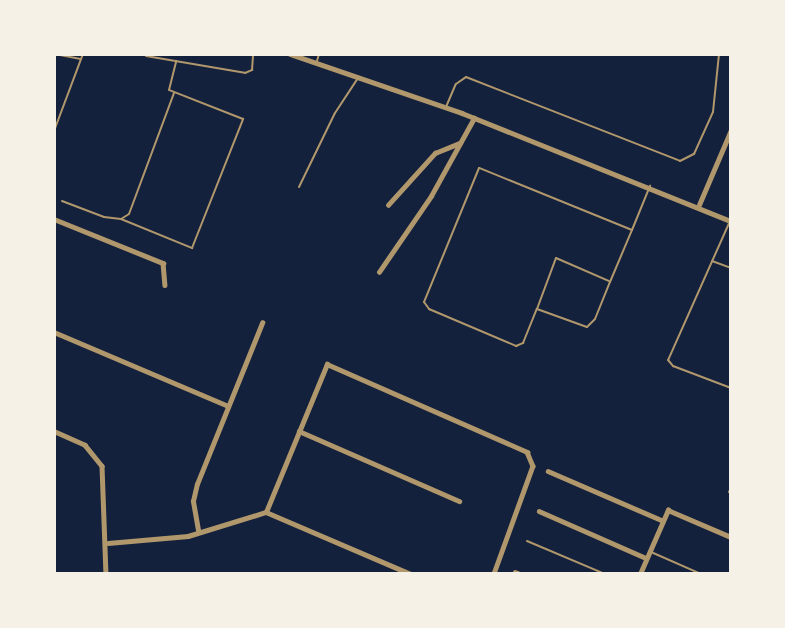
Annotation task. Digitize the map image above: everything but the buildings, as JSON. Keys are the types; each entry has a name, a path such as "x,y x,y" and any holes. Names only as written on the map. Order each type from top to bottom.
{"street":[{"path":"290,54 317,61 474,118 699,205 731,221"},
{"path":"379,272 431,196 474,118"},
{"path":"699,205 731,130"},
{"path":"388,205 435,153 461,142"},
{"path":"54,219 163,263 165,285"},
{"path":"198,530 193,500 197,484 262,323"},
{"path":"54,332 228,406"},
{"path":"266,512 327,364 527,452 533,466 494,574"},
{"path":"54,431 85,445 102,466 108,543 106,574"},
{"path":"299,431 459,501"},
{"path":"548,471 661,520"},
{"path":"539,511 646,558"},
{"path":"640,574 665,511 731,537"},
{"path":"108,543 188,536 198,530 266,512 411,574"}],"lane":[{"path":"55,54 80,59"},
{"path":"54,131 83,54"},
{"path":"146,56 249,72 253,54"},
{"path":"317,61 319,54"},
{"path":"446,108 456,84 466,78 680,161 694,154 713,112 719,54"},
{"path":"62,201 121,219 192,248 243,119 169,90 176,61"},
{"path":"299,187 335,113 359,77"},
{"path":"121,219 129,214 175,92"},
{"path":"610,282 556,258 523,343 516,346 429,309 424,302 479,168 632,230"},
{"path":"537,309 587,327 610,282 650,186"},
{"path":"731,221 711,260 668,360 673,366 731,388"},
{"path":"711,260 731,268"},
{"path":"527,541 605,574"},
{"path":"649,551 701,574"}]}
